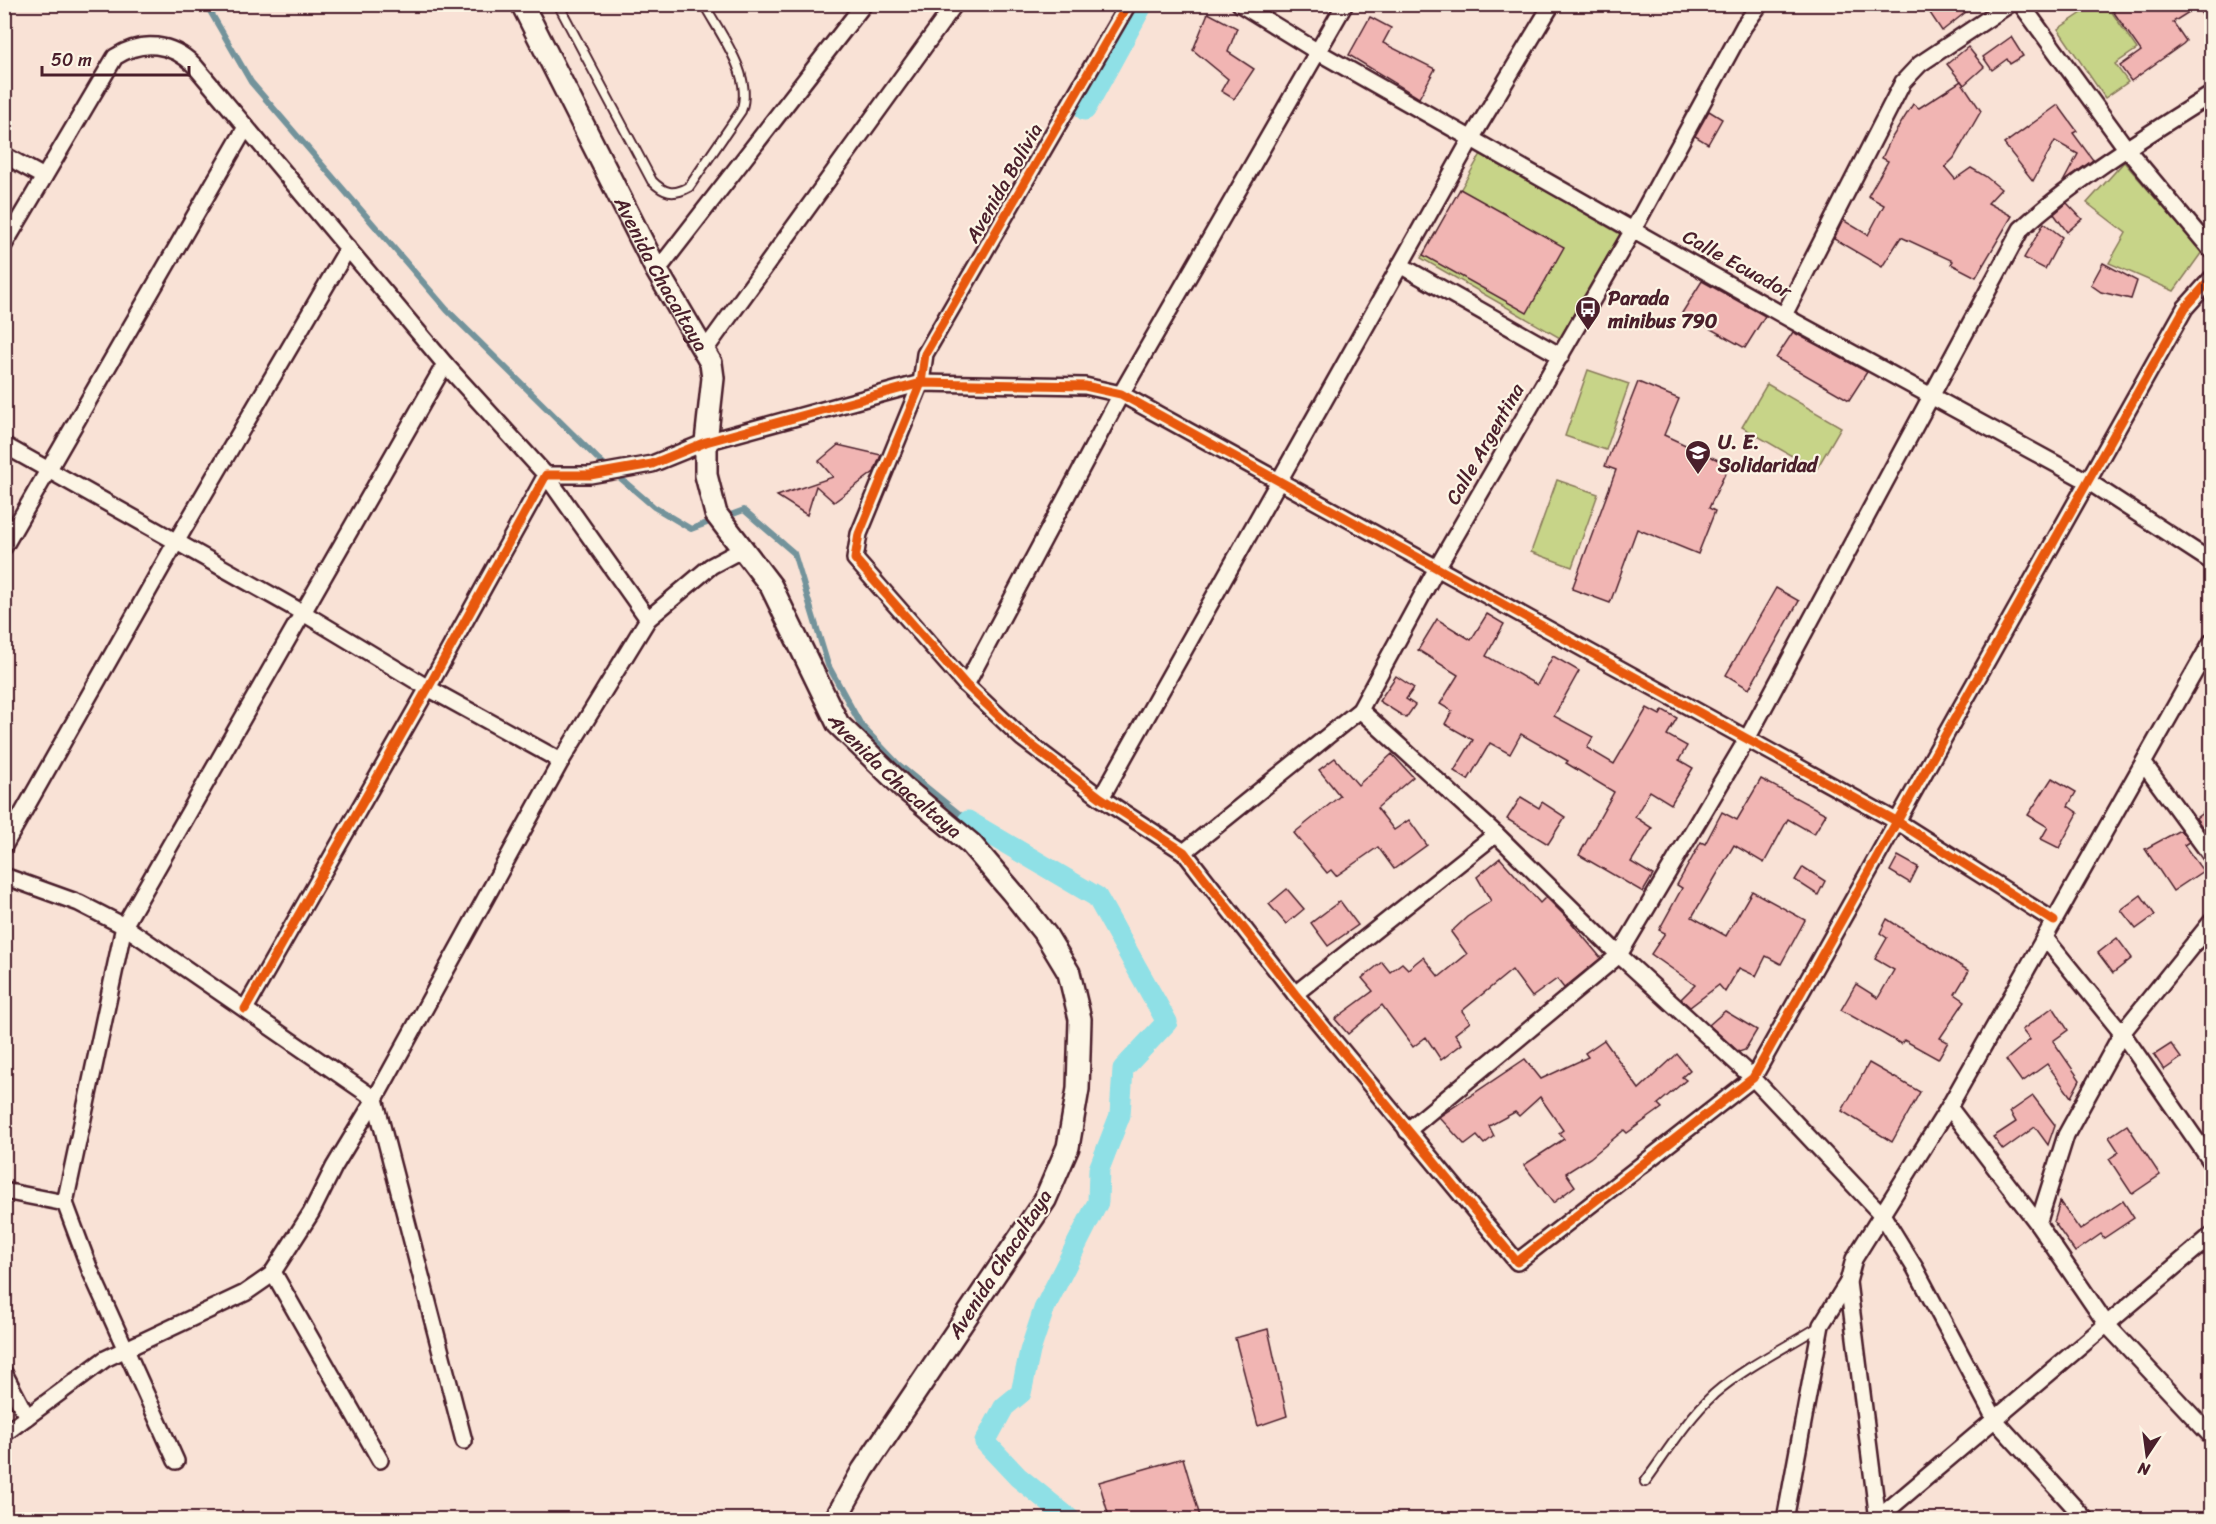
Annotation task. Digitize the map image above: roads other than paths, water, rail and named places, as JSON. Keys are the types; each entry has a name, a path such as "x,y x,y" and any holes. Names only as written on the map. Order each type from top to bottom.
{"street":[{"name":"Avenida Chacaltaya","path":"522,4 657,271 705,350 713,378 706,442 706,475 716,514 771,586 838,724 903,787 971,843 1012,891 1046,935 1069,973 1080,1018 1078,1089 1068,1147 1045,1200 863,1470 835,1520"},
{"path":"657,271 864,4"},
{"path":"705,350 955,4"},
{"name":"Avenida Bolivia","path":"966,685 855,559 859,534 921,383 925,354 1128,4"},
{"name":"Calle Ecuador","path":"1240,4 1318,52 1471,139 1933,398 2089,482 2211,562"},
{"path":"1345,4 1121,394 966,685 1022,738 1101,798 1184,852 1295,994 1517,1262 1753,1078 2185,308 2211,278"},
{"path":"1101,798 1471,139 1552,4"},
{"name":"Calle Argentina","path":"1184,852 1360,710 1438,566 1633,230 1744,26 1760,4"},
{"path":"1784,315 1903,82 1920,64 2010,4"},
{"path":"2021,4 2126,148 2211,251"},
{"path":"2206,4 2211,13"},
{"path":"4,245 116,57 132,48 153,45 165,46 186,57 445,364 546,476 648,619"},
{"path":"1407,1131 1619,955 1747,739 1933,398 2021,229 2046,206 2126,148 2211,94"},
{"path":"4,547 246,127"},
{"path":"4,155 44,177"},
{"path":"4,846 176,542 348,248"},
{"path":"1400,265 1561,356"},
{"path":"176,1461 90,1270 66,1203 124,926 305,614 445,364"},
{"path":"546,476 590,475 652,464 706,442 921,383 1085,386 1121,394 1438,566 1898,822 2054,921"},
{"path":"4,445 305,614 428,688 561,761"},
{"path":"245,1009 546,476"},
{"path":"4,1434 105,1359 245,1293 273,1272 293,1246 334,1167 375,1099 561,761 648,619 711,566 743,549"},
{"path":"1785,1520 1821,1325 1848,1282 1854,1259 1883,1216 1949,1107 2144,764 2211,641"},
{"path":"1360,710 1496,834 1619,955 1753,1078 1883,1216 1915,1268 1996,1421 2086,1520"},
{"path":"2144,764 2211,857"},
{"path":"1295,994 1496,834"},
{"path":"4,876 79,903 124,926 375,1099 464,1441"},
{"path":"2038,1224 2066,1135 2122,1033 2211,921"},
{"path":"2045,938 2122,1033 2211,1163"},
{"path":"1949,1107 2038,1224 2107,1325 2211,1437"},
{"path":"4,1191 66,1203"},
{"path":"1877,1519 1996,1421 2211,1235"},
{"path":"273,1272 380,1460"},
{"path":"1848,1282 1877,1519"},
{"path":"4,1373 27,1418"}],"lane":[{"name":"Avenida Chacaltaya","path":"558,4 652,181 663,191 678,193 689,187 741,111 746,99 744,86 734,60 704,4"},
{"path":"1645,1482 1689,1422 1714,1394 1741,1374 1821,1325"}],"waterway":[{"path":"206,4 251,82 447,310 597,458 654,507 691,529 715,520"},
{"path":"1085,110 1143,4"},
{"path":"725,517 744,510 794,553 828,665 861,725 898,764 968,821"},
{"path":"968,821 1097,897 1167,1022 1123,1069 1120,1115 1099,1169 1098,1202 1044,1309 1030,1351 1021,1393 1004,1407 985,1442 1018,1477 1071,1520"}],"place":[{"name":"Parada minibus 790","path":"1588,332"},
{"name":"U. E. Solidaridad","path":"1698,476"}]}
